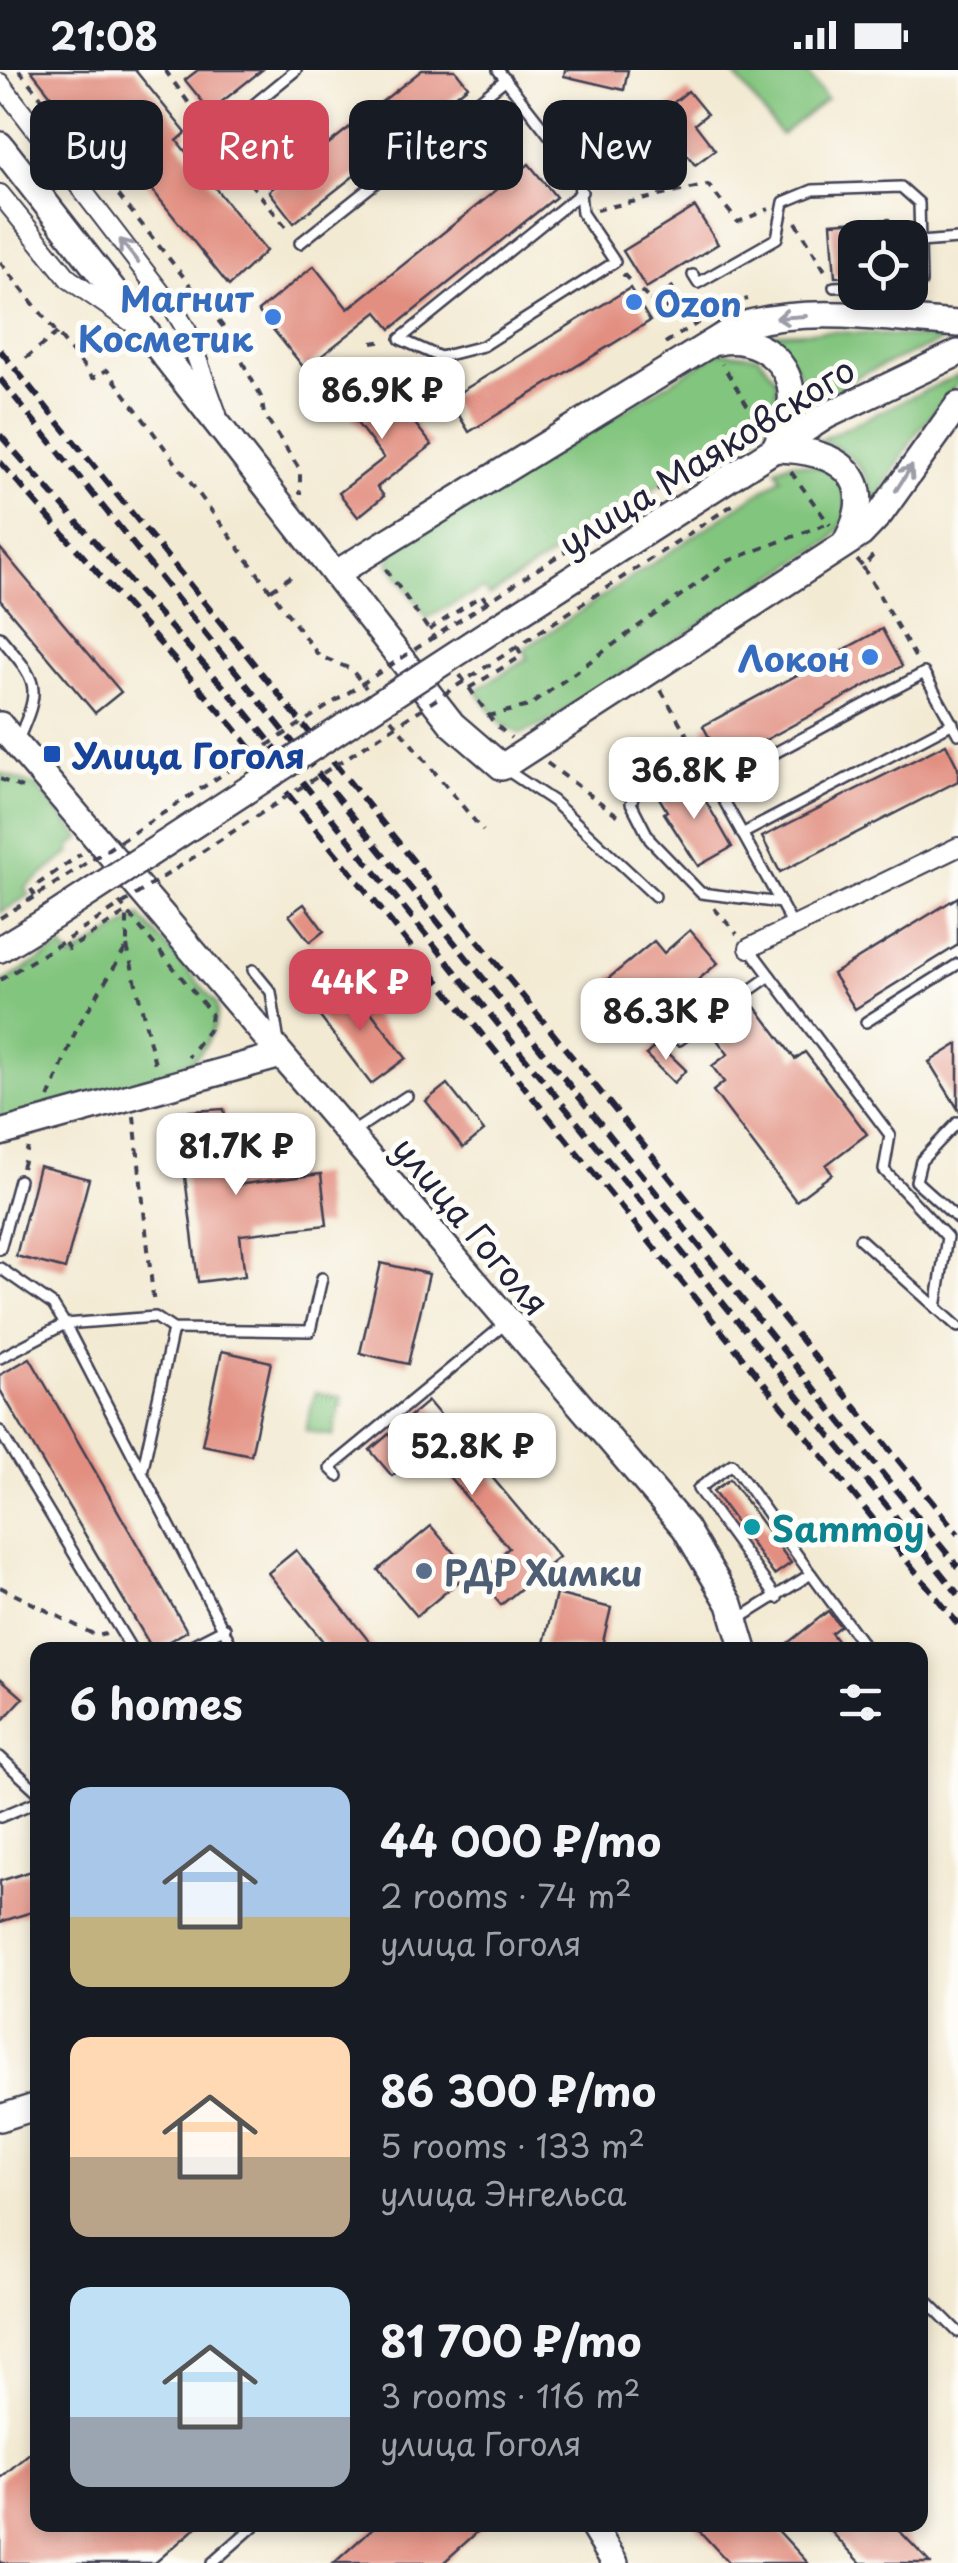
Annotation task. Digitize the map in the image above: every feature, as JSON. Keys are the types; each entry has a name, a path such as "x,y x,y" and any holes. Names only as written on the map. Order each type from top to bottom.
{"street":[{"path":"0,84 188,332 222,428"},
{"path":"0,145 452,724 502,767 845,545 880,514 958,405"},
{"path":"0,194 68,279 147,332"},
{"path":"334,574 702,333 786,316 958,324"},
{"path":"702,333 748,341 776,357 786,371 791,403 775,449 825,454 850,477 858,511 845,545"},
{"name":"улица Маяковского","path":"0,949 775,449 842,408 958,353"},
{"name":"улица Гоголя","path":"8,735 684,1528 737,1620 742,1642"},
{"path":"749,948 958,846"},
{"path":"0,1133 132,1096 158,1080 281,1055"},
{"path":"0,2118 30,2109"},
{"path":"596,2532 616,2563"}],"lane":[{"path":"260,100 296,70"},
{"path":"498,70 578,172 582,192 582,213 615,262 483,346 440,357 400,339 582,192"},
{"path":"300,244 506,80"},
{"path":"693,275 698,283 777,238 784,202 813,190 901,187 919,203 919,220"},
{"path":"928,241 958,239"},
{"path":"0,637 32,676 37,695 8,735"},
{"path":"715,785 924,673 958,734"},
{"path":"742,834 953,723"},
{"path":"781,904 701,893 650,840 632,803 635,791 698,755 715,785 781,904 793,926"},
{"path":"502,767 552,801 655,896"},
{"path":"749,948 890,1135 884,1170 947,1237 936,1308"},
{"path":"866,1022 958,964"},
{"path":"253,970 272,992 281,1055"},
{"path":"679,1040 770,976"},
{"path":"348,1134 408,1096"},
{"path":"958,1122 921,1162 916,1181 958,1219"},
{"path":"0,1249 19,1180"},
{"path":"860,1238 958,1326"},
{"path":"0,1268 53,1305 65,1324 231,1642"},
{"path":"0,1358 65,1324 155,1317 174,1329 310,1331 322,1278"},
{"path":"338,1476 330,1468 508,1322"},
{"path":"142,1470 174,1329"},
{"path":"0,1430 127,1642"},
{"path":"778,1598 698,1489 732,1464 861,1642"},
{"path":"737,1620 811,1574"},
{"path":"198,1642 226,1628"},
{"path":"0,1757 30,1785"},
{"path":"0,1818 30,1805"},
{"path":"928,2302 958,2332"},
{"path":"212,2563 246,2532"}],"path":[{"path":"19,70 225,329 261,397 264,414 300,470 300,498"},
{"path":"164,70 186,100"},
{"path":"582,213 708,186 738,222 784,202 834,286"},
{"path":"256,190 300,244"},
{"path":"0,262 93,378 107,370 319,656 351,670 375,699"},
{"path":"650,300 693,275"},
{"path":"0,918 759,424 702,333 641,291"},
{"path":"26,358 57,333"},
{"path":"0,980 740,500"},
{"path":"488,716 529,706 728,562 828,523"},
{"path":"373,549 439,644"},
{"path":"863,567 924,673"},
{"path":"270,591 296,573"},
{"path":"429,630 482,595 485,604"},
{"path":"470,688 522,656 514,648"},
{"path":"651,672 698,755"},
{"path":"459,674 488,716 650,840"},
{"path":"387,714 484,832"},
{"path":"0,779 26,791"},
{"path":"71,840 93,869"},
{"path":"37,895 30,889 81,854"},
{"path":"701,893 749,948"},
{"path":"116,898 211,1013 200,1044 190,1056 174,1064"},
{"path":"66,940 69,949 127,912"},
{"path":"127,912 127,946 158,1080"},
{"path":"19,1180 38,1122 78,1028 127,946"},
{"path":"132,1096 155,1317"},
{"path":"0,1587 96,1636 120,1630"}],"green space":[{"path":"731,70 804,70 827,99 781,135"},
{"path":"826,331 947,339 864,373 802,410 801,384 794,363 779,347 756,334"},
{"path":"720,352 758,356 777,380 775,410 755,435 739,433 489,596 483,589 427,618 388,562 395,550"},
{"path":"958,375 958,383 915,435 874,504 868,482 857,464 841,450 820,440"},
{"path":"792,462 834,470 839,480 846,498 845,515 830,541 545,724 521,734 502,725 476,690 528,658 524,649 781,478 776,469"},
{"path":"0,773 36,786 81,838 69,847 71,852 25,888 29,895 0,913"},
{"path":"140,916 216,1003 215,1025 204,1047 194,1059 159,1076 0,1122 0,984 62,947 71,958"},
{"path":"315,1392 342,1398 333,1436 306,1430"}],"building":[{"path":"31,70 135,70 159,100 54,100"},
{"path":"198,70 262,70 224,100 201,100 185,80"},
{"path":"422,70 455,70 468,86 450,100 384,100"},
{"path":"565,70 628,70 624,90 564,76"},
{"path":"688,91 707,114 695,124 715,150 695,165 687,155 687,100 677,100"},
{"path":"163,105 183,129 177,141 183,148 183,190 217,190 266,251 229,286 152,190 163,190"},
{"path":"349,128 349,180 294,223 269,191 329,190 329,144"},
{"path":"529,164 543,181 543,190 550,190 556,197 391,329 377,312 305,369 258,311 314,266 348,309 497,190 523,190 523,169"},
{"path":"695,207 718,244 646,288 623,251"},
{"path":"831,223 838,223 838,277 835,277"},
{"path":"630,288 650,321 469,432 449,399"},
{"path":"378,377 432,445 377,487 384,496 358,517 339,493 384,458 343,405"},
{"path":"0,548 121,692 95,713 0,600"},
{"path":"882,629 902,666 723,763 703,726"},
{"path":"946,744 958,768 958,781 780,872 762,837"},
{"path":"692,777 732,847 698,866 664,813 667,811 658,796"},
{"path":"958,897 958,945 855,1009 833,974"},
{"path":"304,904 324,931 310,942 289,915"},
{"path":"690,930 718,963 647,1023 609,978 654,941 664,953"},
{"path":"349,983 406,1058 371,1084 314,1009"},
{"path":"756,1007 795,1059 805,1052 867,1134 826,1165 832,1174 796,1201 713,1091 724,1082 712,1066 728,1054 715,1037"},
{"path":"658,1043 686,1070 674,1083 646,1055"},
{"path":"958,1044 958,1109 929,1062"},
{"path":"447,1084 484,1131 463,1148 426,1101"},
{"path":"224,1109 236,1185 321,1174 327,1225 240,1235 245,1276 198,1282 177,1112"},
{"path":"39,1166 89,1179 65,1269 16,1256"},
{"path":"381,1263 429,1274 408,1364 360,1353"},
{"path":"222,1351 271,1362 251,1455 202,1445"},
{"path":"30,1358 187,1631 167,1642 148,1642 0,1390 0,1375"},
{"path":"428,1401 559,1557 501,1605 476,1576 509,1548 425,1448 392,1476 370,1450"},
{"name":"Sammoy","path":"730,1479 791,1563 774,1575 713,1491"},
{"name":"РДР Химки","path":"431,1526 470,1572 417,1616 378,1570"},
{"path":"296,1550 370,1642 324,1642 268,1573"},
{"path":"556,1594 611,1608 603,1642 544,1642"},
{"path":"828,1611 840,1626 831,1633 838,1642 789,1642"},
{"path":"0,1678 23,1698 0,1723"},
{"path":"30,1872 30,1913 0,1922 0,1881"},
{"path":"30,2453 30,2532 191,2532 155,2563 0,2563 0,2478"},
{"path":"368,2532 477,2532 443,2563 334,2563"},
{"path":"700,2532 779,2532 808,2563 729,2563"},
{"path":"832,2532 901,2532 930,2563 861,2563"}],"railway":[{"path":"0,350 958,1534"},
{"path":"0,379 958,1567"},
{"path":"0,435 246,712 958,1594"},
{"path":"0,462 232,725 958,1624"}],"place":[{"name":"Ozon","path":"634,302"},
{"name":"Магнит Косметик","path":"273,317"},
{"name":"Локон","path":"870,657"},
{"name":"Улица Гоголя","path":"52,754"},
{"name":"Sammoy","path":"752,1527"},
{"name":"РДР Химки","path":"424,1571"}]}
